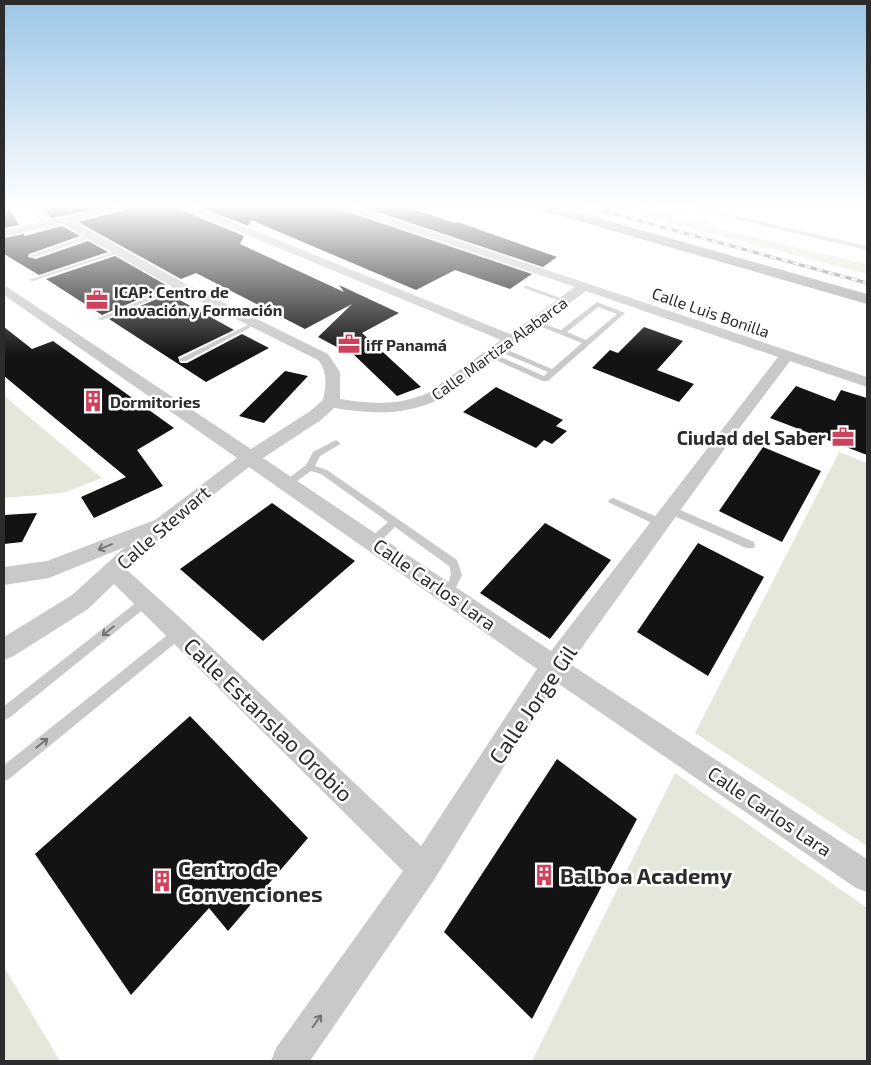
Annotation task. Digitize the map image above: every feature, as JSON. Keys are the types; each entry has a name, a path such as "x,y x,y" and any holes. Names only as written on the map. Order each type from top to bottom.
{"main road":[{"path":"718,256 867,299"}],"street":[{"path":"126,256 180,286 327,360 333,379 331,402 301,425 250,457"},
{"path":"307,256 512,340"},
{"name":"Calle Luis Bonilla","path":"492,256 867,382"},
{"name":"Calle Martiza Alabarca","path":"331,402 381,410 405,408 434,396 584,287"},
{"name":"Calle Carlos Lara","path":"4,289 553,666 867,877"},
{"name":"Calle Jorge Gil","path":"289,1061 423,869 553,666 568,650 734,422 787,355"},
{"name":"Calle Stewart","path":"4,649 80,602 166,521 250,457"},
{"path":"4,576 49,569 166,521"},
{"name":"Calle Estanslao Orobio","path":"113,570 180,632 423,869"}],"lane":[{"path":"31,280 107,256"},
{"path":"100,319 180,286"},
{"path":"526,287 565,301"},
{"path":"495,353 546,379 622,313 597,304 562,333"},
{"path":"183,359 256,323"},
{"path":"535,323 588,343"},
{"path":"288,483 310,467 316,454 336,443"},
{"path":"310,467 324,472 453,563 458,570 458,577 448,593"},
{"path":"613,501 750,545"},
{"path":"373,542 394,523"},
{"path":"4,714 146,601"},
{"path":"4,774 180,632"}],"shaded area":[{"path":"797,256 832,256 867,264 867,274"},
{"path":"4,395 102,478 63,493 4,498"},
{"path":"839,452 867,463 867,846 695,733"},
{"path":"675,773 867,908 867,1061 532,1061"},
{"path":"4,967 60,1061 4,1061"}],"building":[{"path":"7,256 28,256 36,259 46,256 97,256 39,275"},
{"path":"115,256 166,285 157,288 161,290 102,315 46,279"},
{"path":"139,256 265,256 344,292 339,285 399,313 362,333 421,387 397,396 351,352 348,353 318,337 352,304 305,329 196,273 181,279"},
{"path":"335,256 478,256 532,274 510,289 455,270 416,290"},
{"path":"509,256 557,257 543,267"},
{"path":"169,294 234,330 178,357 180,363 187,363 242,334 269,348 206,382 109,319"},
{"path":"4,327 32,349 53,341 174,428 137,450 163,486 94,518 81,497 126,477 4,376"},
{"path":"644,327 683,341 657,370 694,384 679,402 592,368 610,350 618,353"},
{"path":"285,371 308,376 264,423 239,416"},
{"name":"Ciudad del Saber","path":"796,386 835,401 841,390 867,398 867,455 770,418"},
{"path":"496,387 563,420 556,426 567,431 552,444 544,440 536,448 463,412"},
{"path":"763,447 821,471 782,542 719,511"},
{"path":"272,503 355,561 263,641 180,569"},
{"path":"37,513 22,542 4,544 4,515"},
{"path":"545,523 611,560 550,639 480,593"},
{"path":"698,543 764,577 708,676 637,632"},
{"name":"Centro de Convenciones","path":"190,716 308,838 228,931 209,908 131,995 35,854"},
{"name":"Balboa Academy","path":"557,759 637,819 532,1019 444,932"}],"railway":[{"path":"767,256 867,283"}],"place":[{"name":"ICAP: Centro de Inovación y Formación","path":"97,300"},
{"name":"iff Panamá","path":"349,344"},
{"name":"Dormitories","path":"93,401"},
{"name":"Ciudad del Saber","path":"843,437"},
{"name":"Balboa Academy","path":"544,875"},
{"name":"Centro de Convenciones","path":"162,881"}]}
